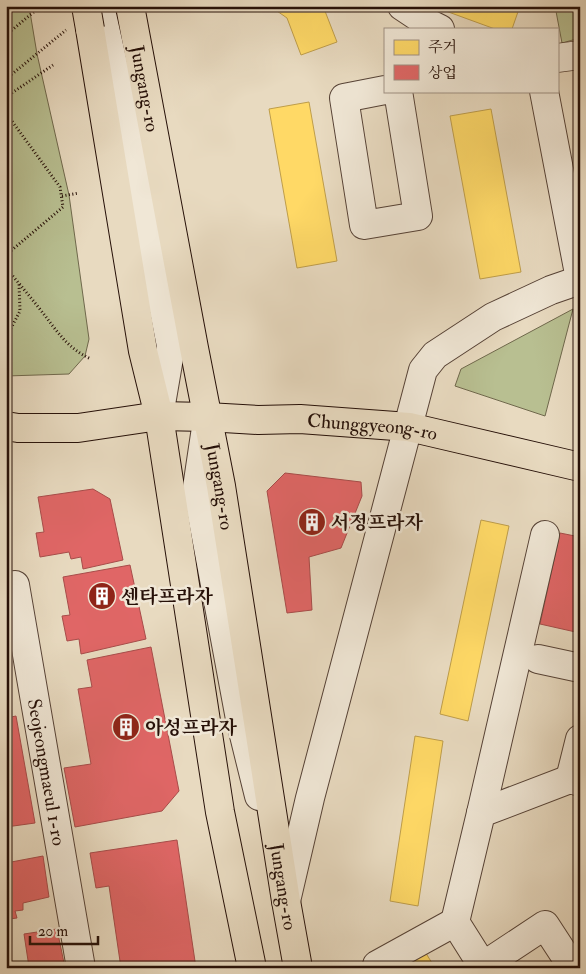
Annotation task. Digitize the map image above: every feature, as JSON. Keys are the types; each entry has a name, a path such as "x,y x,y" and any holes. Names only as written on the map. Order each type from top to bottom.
{"main road":[{"name":"Jungang-ro","path":"130,6 207,417 222,486 298,968"},
{"path":"91,18 143,351 159,416 220,812 252,968"},
{"name":"Chunggyeong-ro","path":"6,426 18,428 78,428 159,416 258,420 300,419 409,427 580,467"}],"street":[{"path":"402,6 429,27"},
{"path":"558,58 580,55"},
{"path":"384,90 344,98 364,225 418,216 398,92"},
{"path":"286,901 310,798 423,370 435,355 493,317 551,290 580,280 568,156 544,92"},
{"path":"545,535 455,922 484,967 545,925 573,968"},
{"name":"Seojeongmaeul 1-ro","path":"6,587 15,585 81,968"},
{"path":"538,659 580,668"},
{"path":"481,813 575,780 580,739"},
{"path":"379,968 377,965 455,922"}],"path":[{"path":"6,35 41,6"},
{"path":"6,78 91,18"},
{"path":"6,97 54,66"},
{"path":"6,113 60,187 63,207 6,255"},
{"path":"62,196 79,193"},
{"path":"7,270 19,282 67,344 91,359"},
{"path":"6,333 9,332 20,311 19,282"}],"green space":[{"path":"6,6 29,6 37,54 69,195 89,339 85,356 69,374 6,376"},
{"path":"555,6 580,6 580,38 562,43"},
{"path":"573,309 545,416 455,386 461,369"}],"building: 주거":[{"path":"250,6 323,6 337,42 301,55 287,18 277,11"},
{"path":"432,6 520,6 512,28 492,28"},
{"path":"309,102 337,261 297,268 269,109"},
{"path":"491,109 521,272 480,279 450,116"},
{"path":"481,520 509,526 468,721 440,714"},
{"path":"415,736 443,741 418,906 390,901"},
{"path":"424,950 435,968 401,968 400,966"}],"building: 상업":[{"name":"서정프라자","path":"285,473 361,482 362,496 341,548 309,557 312,610 287,613 267,491"},
{"path":"93,489 110,499 123,560 83,569 81,557 71,559 69,552 40,557 36,533 44,532 38,497"},
{"path":"560,533 580,537 580,633 540,624"},
{"name":"센타프라자","path":"130,565 146,639 81,654 79,639 67,641 62,616 70,615 63,577"},
{"name":"아성프라자","path":"151,647 179,791 162,811 75,827 64,768 91,764 78,689 92,687 87,660"},
{"path":"16,716 35,823 6,827 6,718"},
{"path":"177,840 196,968 121,968 109,886 96,888 90,853"},
{"path":"43,856 49,897 23,903 23,910 15,911 17,918 9,919 6,912 6,863"},
{"path":"57,929 65,968 23,968 29,967 24,934"}],"waterway":[{"path":"6,13 15,6"}],"place":[{"name":"서정프라자","path":"312,522"},
{"name":"센타프라자","path":"102,596"},
{"name":"아성프라자","path":"126,727"}]}
